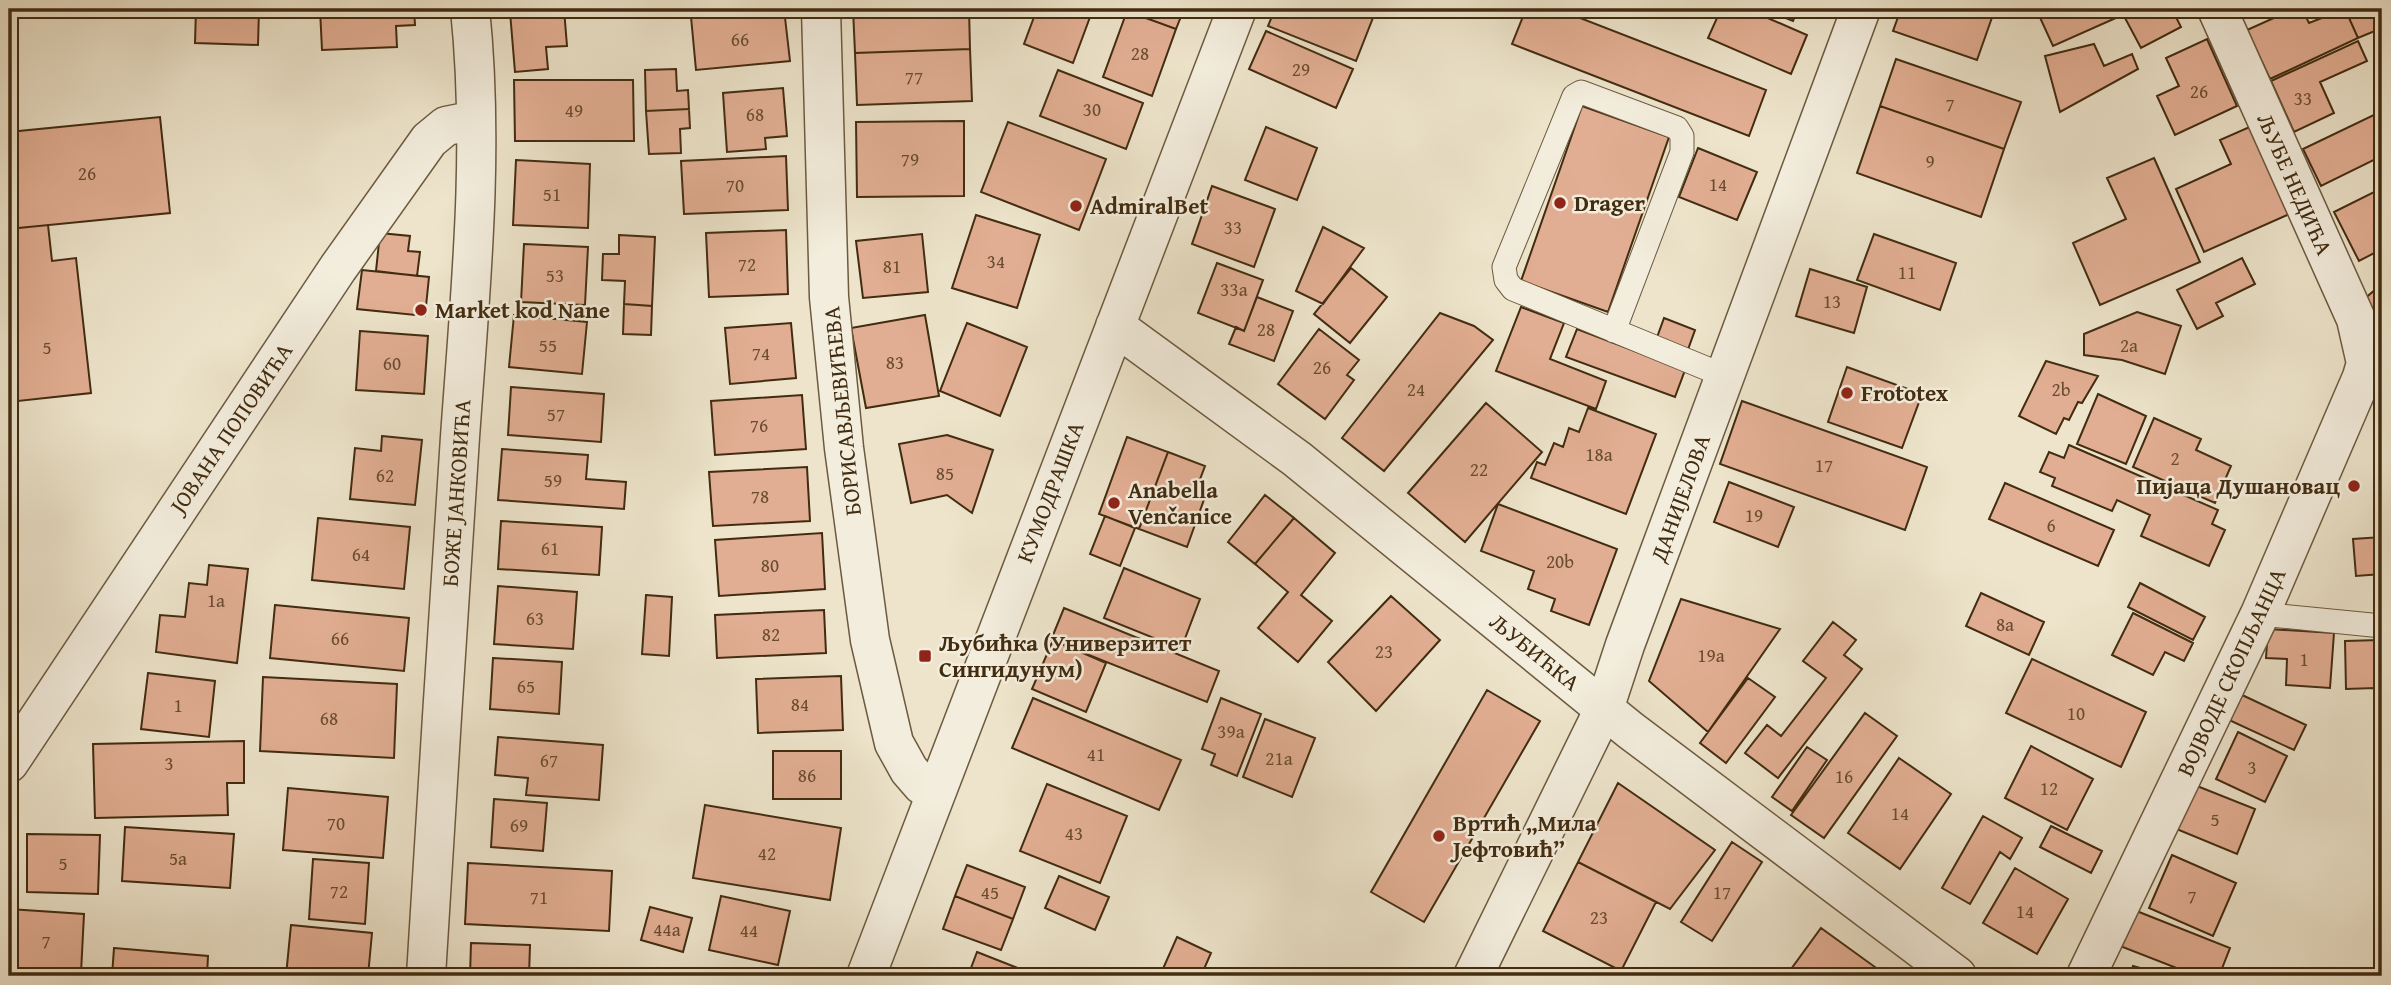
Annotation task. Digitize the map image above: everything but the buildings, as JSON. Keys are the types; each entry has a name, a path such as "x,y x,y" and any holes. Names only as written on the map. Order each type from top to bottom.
{"street":[{"name":"БОЖЕ ЈАНКОВИЋА","path":"426,976 472,256 476,120 475,55 470,9"},
{"name":"БОРИСАВЉЕВИЋЕВА","path":"821,9 829,297 844,448 870,640 894,743 909,770 922,785 935,794"},
{"name":"КУМОДРАШКА","path":"866,976 1237,9"},
{"name":"ДАНИЈЕЛОВА","path":"1473,976 1604,709 1861,9"},
{"name":"ЉУБЕ НЕДИЋА","path":"2217,9 2374,362"},
{"name":"ЈОВАНА ПОПОВИЋА","path":"9,764 338,268 429,140 446,127 476,120"},
{"name":"ЉУБИЋКА","path":"1115,326 1297,459 1604,709 1957,976"},
{"name":"ВОЈВОДЕ СКОПЉАНЦА","path":"2086,976 2260,614 2362,377 2374,362"}],"lane":[{"path":"1614,331 1682,152 1682,136 1677,128 1581,92 1574,96 1504,267 1506,280 1513,289 1614,331 1725,376"},
{"path":"2260,614 2382,626"}],"place":[{"name":"Drager","path":"1560,203"},
{"name":"AdmiralBet","path":"1076,206"},
{"name":"Market kod Nane","path":"421,310"},
{"name":"Frototex","path":"1847,393"},
{"name":"Пијаца Душановац","path":"2354,486"},
{"name":"Anabella Venčanice","path":"1114,503"},
{"name":"Љубићка (Универзитет Сингидунум)","path":"925,656"},
{"name":"Вртић „Мила Јефтовић”","path":"1439,836"}]}
